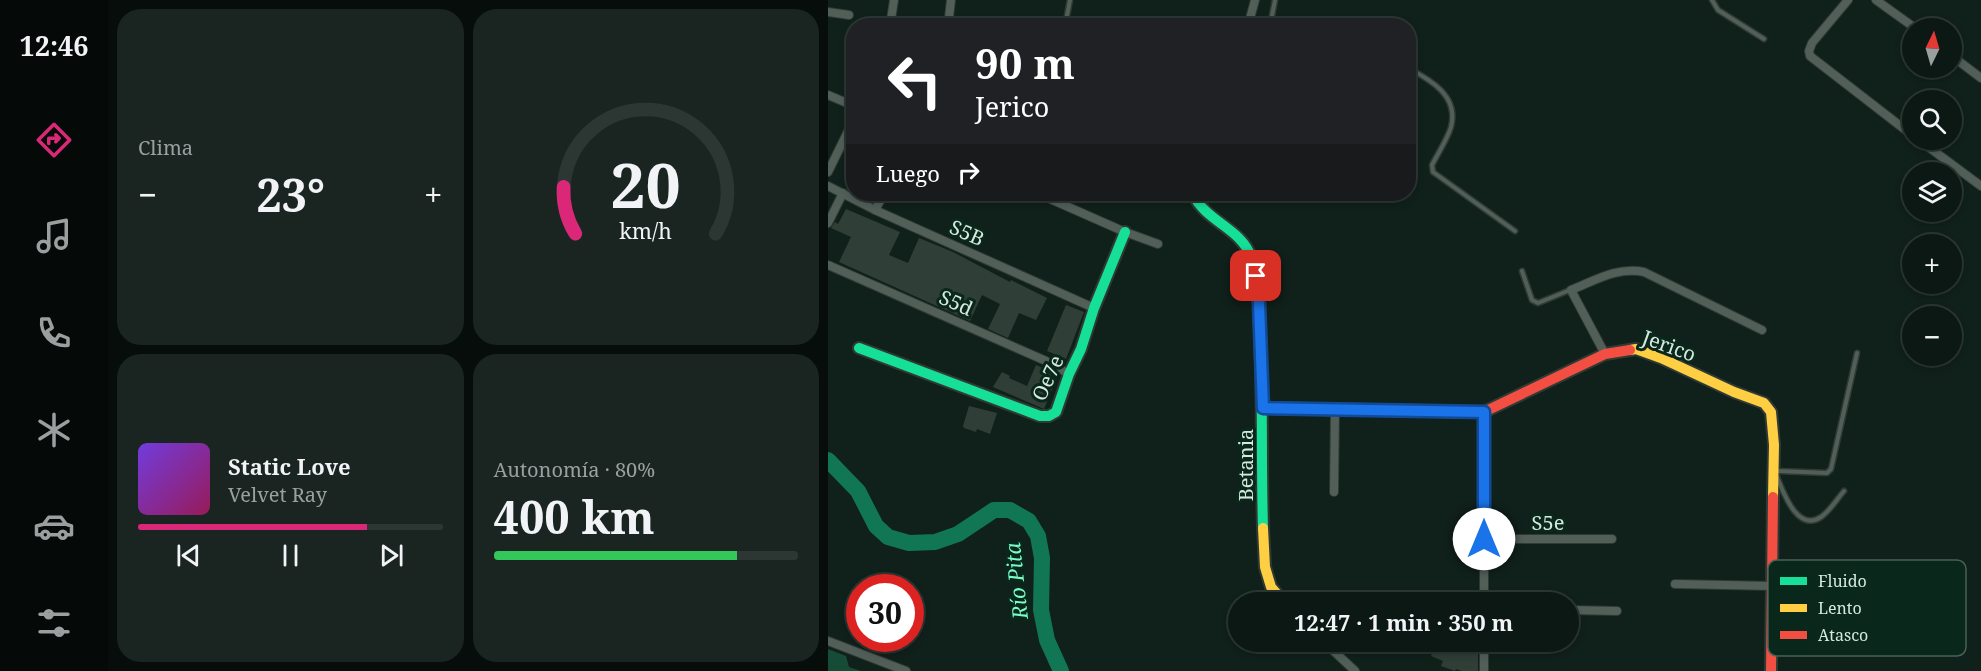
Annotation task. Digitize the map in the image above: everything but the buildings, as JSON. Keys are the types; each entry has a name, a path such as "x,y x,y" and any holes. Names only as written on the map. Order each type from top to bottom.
{"street":[{"path":"892,18 894,0"},
{"path":"949,18 951,0"},
{"path":"1250,18 1255,0"},
{"path":"1848,0 1812,43 1810,56 1902,127"},
{"path":"1876,0 1902,19"},
{"path":"828,12 849,15"},
{"path":"1962,64 1981,78"},
{"path":"828,95 846,103"},
{"path":"828,172 846,135"},
{"path":"1932,150 1981,186"},
{"name":"S5B","path":"828,186 846,195"},
{"path":"828,223 843,193"},
{"name":"S5B","path":"858,201 1094,308"},
{"path":"875,210 880,201"},
{"path":"1055,201 1158,244"},
{"name":"Betania","path":"1197,201 1211,217 1236,235 1251,257 1256,276 1263,408 1265,567 1271,587 1275,592"},
{"name":"Oe7e","path":"859,348 1047,417 1056,412 1125,232"},
{"name":"S5d","path":"828,265 1046,361 1069,374"},
{"path":"1605,354 1570,290 1623,270 1644,272 1762,330"},
{"name":"Jerico","path":"1263,408 1484,412 1605,354 1627,350 1644,351 1734,392 1764,403 1770,409 1773,420 1773,560"},
{"path":"1334,492 1335,409"},
{"path":"1484,412 1484,592"},
{"name":"S5e","path":"1484,539 1612,539"},
{"path":"1675,584 1768,586"},
{"path":"1579,610 1617,611"},
{"path":"828,641 906,671"},
{"path":"1335,652 1355,671"},
{"path":"1484,652 1484,671"},
{"name":"Jerico","path":"1771,656 1771,671"}],"lane":[{"path":"1067,18 1070,0"},
{"path":"1272,18 1275,0"},
{"path":"1712,0 1718,10 1764,39"},
{"path":"1416,73 1436,84 1446,98 1451,113 1450,128 1432,165 1433,172 1515,231"},
{"path":"1522,271 1532,300 1538,303 1570,290"},
{"path":"1844,491 1822,516 1816,519 1804,518 1793,511 1774,471 1827,473 1831,470 1857,353"}],"green space":[{"path":"828,649 846,656 849,667 861,671 828,671"}],"waterway":[{"name":"Río Pita","path":"828,460 858,491 876,526 888,537 909,543 935,542 958,534 994,510 1010,510 1029,521 1038,536 1042,558 1041,610 1047,640 1061,671"}],"traffic: fast":[{"path":"1197,201 1206,212 1232,232 1246,247 1258,285 1263,528"},
{"path":"859,348 1040,416 1049,416 1056,412 1125,232"}],"traffic: slow":[{"path":"1630,350 1636,349 1661,358 1734,392 1764,403 1771,412 1774,445 1773,497"},
{"path":"1263,528 1265,567 1271,587 1275,592"}],"traffic: jam":[{"path":"1263,408 1484,412 1605,354 1630,350"},
{"path":"1772,560 1773,497"},
{"path":"1771,656 1771,671"}],"route":[{"path":"1256,276 1263,408 1484,412 1484,539"}]}
